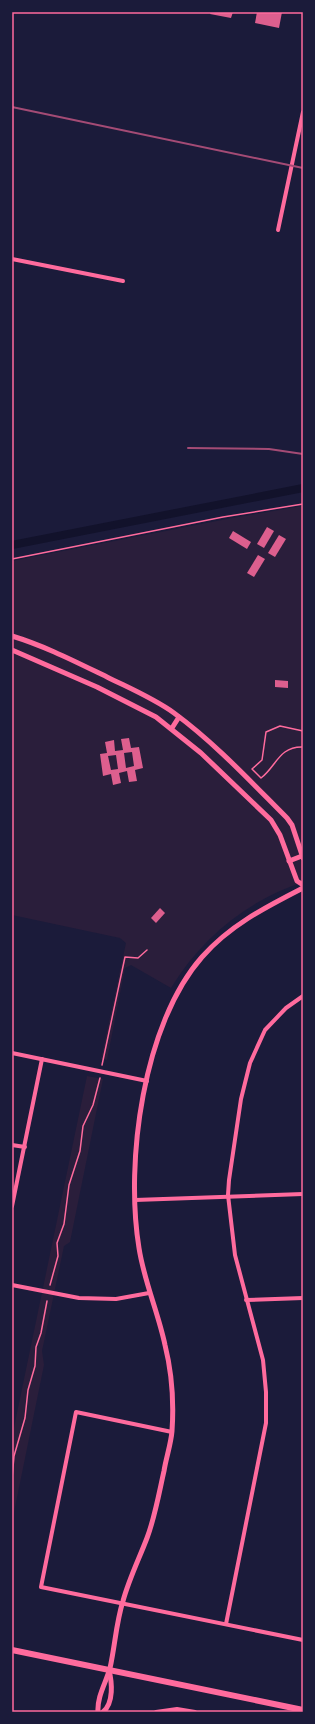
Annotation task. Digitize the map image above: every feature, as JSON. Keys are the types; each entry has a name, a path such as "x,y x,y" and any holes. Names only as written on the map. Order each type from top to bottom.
{"main road":[{"path":"12,1650 303,1710"}],"street":[{"path":"278,230 303,112"},
{"path":"12,259 122,281"},
{"path":"12,636 36,644 137,691 180,717 210,742 287,818 292,825 303,857 289,861"},
{"path":"12,650 58,669 136,706 172,728 201,753 271,820 280,835 297,880 303,885"},
{"path":"172,728 180,717"},
{"path":"98,1712 103,1684 110,1670 122,1603 132,1571 148,1536 172,1432 172,1384 165,1344 149,1293 139,1247 135,1200 134,1163 147,1081 157,1040 169,1007 184,981 203,956 246,919 303,888"},
{"path":"226,1624 266,1423 266,1392 263,1360 235,1255 228,1195 231,1157 250,1063 265,1030 286,1008 303,996"},
{"path":"12,1053 147,1081"},
{"path":"12,1206 42,1059"},
{"path":"12,1145 25,1147"},
{"path":"135,1200 228,1195 303,1194"},
{"path":"12,1285 79,1298 116,1299 149,1293"},
{"path":"246,1300 303,1298"},
{"path":"172,1432 76,1412 41,1587 303,1640"},
{"path":"104,1712 107,1709 113,1686 110,1670"},
{"path":"156,1712 177,1709 195,1712"}],"path":[{"path":"12,559 224,517 303,504"},
{"path":"303,731 280,726 266,732 262,760 252,769 261,778 281,755 292,748 303,746"},
{"path":"102,1066 125,957 138,958 147,950"},
{"path":"50,1285 58,1256 57,1243 65,1221 69,1185 80,1151 83,1126 93,1105 100,1078"},
{"path":"12,1478 14,1456 25,1418 28,1390 35,1366 36,1347 41,1333 47,1301"}],"shaded area":[{"path":"303,506 303,882 263,899 228,923 197,953 171,988 131,965 125,968 107,1060 101,1059 126,943 120,938 12,915 12,561 232,518"},
{"path":"87,1076 103,1079 70,1242 64,1246 42,1351 44,1365 12,1522 12,1437"}],"building":[{"path":"211,12 233,12 231,18 210,14"},
{"path":"257,12 282,12 279,28 255,23"},
{"path":"267,527 274,531 264,548 257,544"},
{"path":"233,531 251,542 247,549 229,538"},
{"path":"279,535 286,539 275,557 268,553"},
{"path":"258,555 265,559 254,577 247,573"},
{"path":"275,680 288,681 288,688 275,687"},
{"path":"129,738 131,748 139,747 143,768 135,770 137,781 129,782 127,771 119,773 121,783 113,785 111,774 103,776 100,754 107,753 105,742 114,740 115,751 123,750 121,739","holes":["132,752 134,766 126,768 124,753","116,755 118,769 111,770 108,756"]},
{"path":"160,908 165,913 156,923 151,918"}],"waterway":[{"path":"12,545 303,488"}],"railway":[{"path":"12,107 303,168"},
{"path":"188,448 269,449 303,454"}]}
